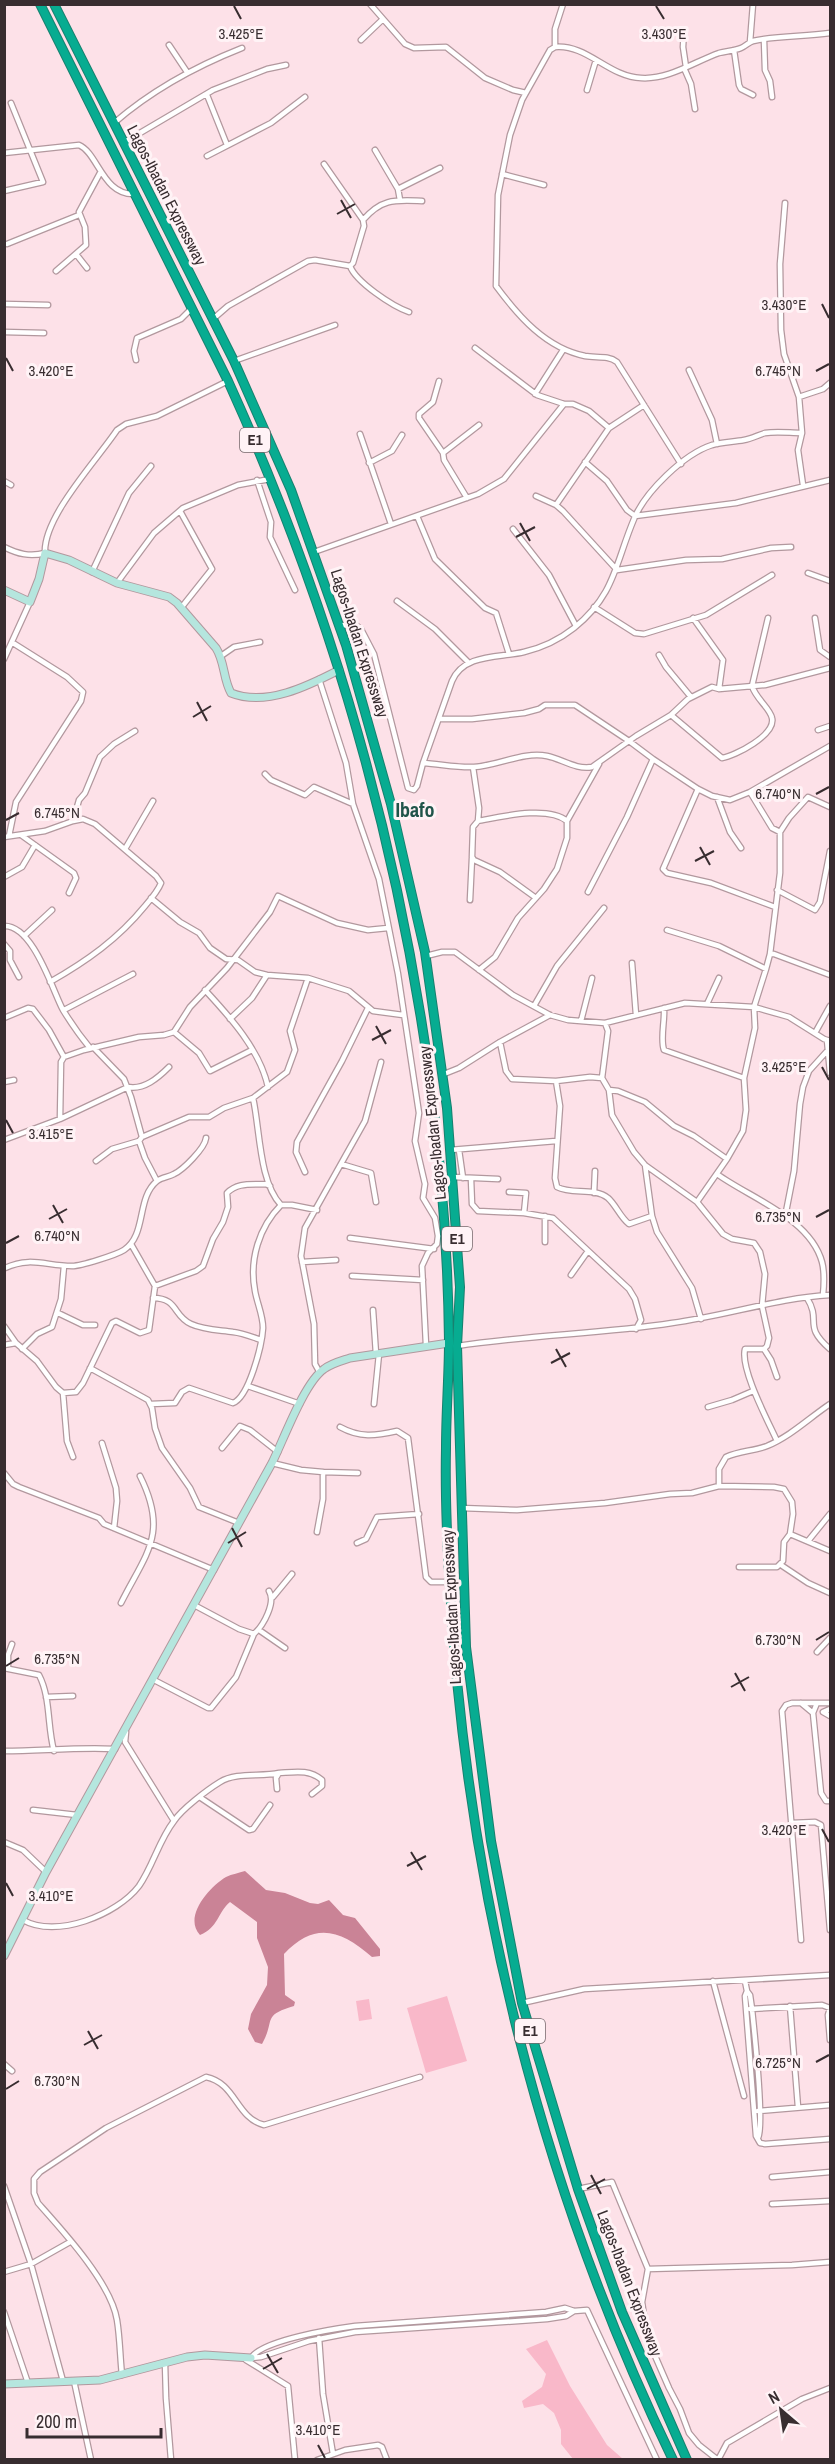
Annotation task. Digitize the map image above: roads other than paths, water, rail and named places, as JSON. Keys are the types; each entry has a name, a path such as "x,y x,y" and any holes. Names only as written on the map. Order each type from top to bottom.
{"highway":[{"name":"Lagos-Ibadan Expressway","path":"40,4 228,381 270,479 312,588 363,746 414,972 423,1032 444,1215 453,1344 466,1647 491,1841 522,2003 578,2189 622,2312 687,2460"},
{"name":"Lagos-Ibadan Expressway","path":"54,4 234,361 282,469 339,625 391,804 426,956 455,1150 453,1177 459,1287 446,1449 449,1582 463,1741 476,1833 513,2018 552,2155 582,2248 635,2380 671,2457"}],"street":[{"path":"370,4 405,44 414,48 446,47 485,78 526,93"},
{"path":"555,47 555,29 563,4"},
{"path":"750,42 753,4"},
{"path":"361,40 382,20"},
{"path":"684,31 682,39 685,68 691,84 695,109"},
{"path":"681,464 613,358 586,357 564,350 526,324 496,286 498,195 510,135 526,93 550,50 555,47 574,49 612,69 638,78 657,76 685,68 750,42 779,36 831,33"},
{"path":"764,40 765,70 770,81 772,97"},
{"path":"169,45 187,72"},
{"path":"114,123 139,101 187,72 242,48"},
{"path":"734,50 741,90 753,95"},
{"path":"587,90 596,60"},
{"path":"123,143 207,95 267,69 286,65"},
{"path":"207,95 227,145"},
{"path":"207,156 271,123 305,97"},
{"path":"4,191 43,182 28,150 11,103"},
{"path":"4,153 80,145 86,149 100,173 121,192 135,194"},
{"path":"375,150 398,189 400,200"},
{"path":"324,164 363,220 364,226 350,266"},
{"path":"398,189 440,168"},
{"path":"56,271 86,245 86,227 79,215 82,204 100,173"},
{"path":"502,174 543,185"},
{"path":"363,220 378,205 400,200 422,201"},
{"path":"785,203 780,264 782,330 784,354 799,397 802,433 798,450 803,485"},
{"path":"7,244 79,215"},
{"path":"76,254 87,268"},
{"path":"213,319 236,302 308,261 350,266"},
{"path":"350,266 361,282 409,312"},
{"path":"4,304 48,305"},
{"path":"136,360 134,351 137,338 181,319 191,309"},
{"path":"234,361 335,325"},
{"path":"4,332 44,333"},
{"path":"475,348 535,394 564,404 573,404 589,411 609,428"},
{"path":"535,394 564,350"},
{"path":"689,370 712,420 717,444"},
{"path":"4,659 13,643 39,579 45,546 60,509 117,430 126,424 157,416 228,381"},
{"path":"439,381 433,402 419,414 419,418 443,453 444,460 468,498"},
{"path":"799,397 823,389 831,383"},
{"path":"314,552 468,498 504,479 564,404"},
{"path":"556,505 609,428 644,405"},
{"path":"443,453 479,425"},
{"path":"339,625 357,626 361,629 374,654 392,731 410,790 417,786 454,675 469,663 485,657 542,646 576,626 608,590 617,570 622,548 643,502 681,464 702,450 717,444 746,440 765,434 802,433"},
{"path":"360,434 391,524"},
{"path":"369,463 392,452 402,435"},
{"path":"585,462 607,481 627,510 635,516 736,503 831,480"},
{"path":"92,572 129,493 151,466"},
{"path":"117,583 148,540 180,511 238,485 270,479"},
{"path":"256,480 271,522 270,537 296,590"},
{"path":"4,481 11,485"},
{"path":"536,496 556,505 617,570"},
{"path":"180,511 213,569 181,608"},
{"path":"417,516 435,559 485,608 495,613 509,654"},
{"path":"513,529 549,575 576,626"},
{"path":"4,547 17,553 34,556 45,553 69,560 117,583 170,597 221,656 227,687 237,696 256,698 274,696 339,670"},
{"path":"617,570 686,560 722,559 771,548 791,547"},
{"path":"808,573 831,581"},
{"path":"594,607 638,634 718,609 752,585 772,575"},
{"path":"4,590 30,602"},
{"path":"397,600 446,638 469,663"},
{"path":"693,618 723,660 718,689"},
{"path":"671,715 718,756 727,757 758,740 772,724 772,717 754,694 752,686 768,618"},
{"path":"815,618 820,650 831,657"},
{"path":"221,656 234,647 260,642"},
{"path":"13,643 67,677 83,692 81,701 16,802 7,837 45,831 83,819 95,824 125,849 159,879 160,886 111,942 84,963 50,982"},
{"path":"659,655 691,697"},
{"path":"423,763 473,768 536,756 548,756 587,768 600,764 630,741 671,715 691,697 712,687 718,689 765,685 831,669"},
{"path":"320,679 346,763 353,804 379,879 408,1036 419,1113 415,1141 424,1184 423,1198 438,1226 437,1244 424,1259 426,1345"},
{"path":"440,719 472,719 524,713 545,705 575,705 698,789 730,800 750,792 830,746"},
{"path":"818,729 831,726"},
{"path":"73,821 100,757 114,744 135,731"},
{"path":"588,892 627,817 653,759"},
{"path":"479,970 495,957 519,918 557,869 567,838 567,820 600,764"},
{"path":"470,900 473,827 478,821 479,808 473,768"},
{"path":"265,774 271,780 305,795 314,787 353,804"},
{"path":"698,789 663,869 667,873 711,883 775,907"},
{"path":"750,792 772,828 780,832"},
{"path":"717,797 730,832 741,848"},
{"path":"698,1202 743,1131 746,1110 744,1078 755,1028 754,1007 770,954 780,873 780,832 808,797 831,807"},
{"path":"125,849 153,801"},
{"path":"478,821 536,812 567,820"},
{"path":"21,834 74,873 76,878 69,893"},
{"path":"4,878 22,867 35,845"},
{"path":"777,890 815,910 820,902 831,851"},
{"path":"472,857 474,861 501,872 536,898"},
{"path":"60,1119 61,1062 64,1057 91,1048 174,1032 190,1007 227,968 270,912 278,896 337,922 375,931 388,928"},
{"path":"151,898 180,922 199,933 210,948 226,959 267,975 308,978 349,991 368,1008 380,1013 403,1015"},
{"path":"534,1006 557,966 604,908"},
{"path":"24,936 52,910"},
{"path":"4,926 14,927 24,936 64,1010 91,1048 124,1079 128,1087 145,1158 157,1180"},
{"path":"667,930 719,946 766,969"},
{"path":"4,944 10,951 10,960 19,977"},
{"path":"426,956 455,952 513,995 550,1015 581,1022 605,1023 685,1004 754,1007 789,1017 829,1040 831,1073"},
{"path":"770,954 831,975"},
{"path":"632,963 636,1015"},
{"path":"64,1010 134,974"},
{"path":"230,1018 259,990 267,975"},
{"path":"96,1161 112,1149 189,1117 209,1117 224,1108 253,1098 287,1072 292,1064 295,1050 290,1031 308,978"},
{"path":"581,1022 587,990 592,978"},
{"path":"707,1004 718,978"},
{"path":"206,990 230,1018 252,1050 268,1087"},
{"path":"815,1033 831,1006"},
{"path":"4,1018 28,1008 33,1009 49,1030 64,1057"},
{"path":"305,1172 296,1152 297,1142 338,1070 368,1008"},
{"path":"664,1008 665,1024 662,1037 664,1050 744,1078"},
{"path":"444,1074 459,1068 500,1042 550,1015"},
{"path":"605,1023 608,1031 602,1078 609,1090 612,1114 617,1126 634,1152 645,1165 698,1202 723,1234 757,1246 765,1274 762,1306 769,1338 764,1349"},
{"path":"174,1032 199,1053 210,1071 252,1050"},
{"path":"408,1036 423,1032"},
{"path":"500,1042 506,1071 512,1079 556,1081 602,1078"},
{"path":"785,1217 794,1171 803,1087 809,1071 829,1051"},
{"path":"320,1373 315,1364 314,1324 302,1262 305,1228 364,1121 381,1062"},
{"path":"4,1140 60,1119 128,1087 138,1088 152,1082 170,1067"},
{"path":"4,1082 14,1080"},
{"path":"556,1081 560,1106 556,1141 558,1149 555,1178 557,1187 564,1191 594,1193 608,1198 628,1224 652,1216"},
{"path":"609,1090 645,1102 674,1126 694,1136 727,1159"},
{"path":"253,1098 259,1123 262,1159 270,1186 281,1205"},
{"path":"5,1268 17,1262 35,1261 76,1266 119,1253 131,1244 147,1197 157,1180 177,1174 201,1151 206,1138"},
{"path":"463,1178 455,1150 556,1141"},
{"path":"342,1164 371,1173 376,1202"},
{"path":"645,1165 652,1216 662,1240 692,1288 701,1319"},
{"path":"594,1193 595,1171"},
{"path":"717,1173 741,1190 764,1200 810,1239 818,1251 824,1268 824,1295"},
{"path":"453,1177 498,1179"},
{"path":"471,1179 472,1204 478,1211 545,1216 559,1223 629,1289 635,1299 641,1320 636,1329"},
{"path":"155,1286 196,1271 203,1266 211,1243 223,1222 228,1206 227,1193 244,1184 270,1186"},
{"path":"509,1192 526,1193 524,1213"},
{"path":"281,1205 316,1210"},
{"path":"90,1368 130,1389 153,1406 175,1403 182,1392 189,1388 235,1403 248,1386 263,1326 254,1289 255,1253 262,1228 281,1205"},
{"path":"545,1216 545,1242"},
{"path":"350,1238 434,1249"},
{"path":"63,1393 76,1392 114,1322 140,1333 149,1330 155,1286 131,1244"},
{"path":"571,1275 588,1251"},
{"path":"302,1262 336,1260"},
{"path":"22,1349 37,1334 52,1326 58,1313 63,1288 64,1266"},
{"path":"352,1276 423,1280"},
{"path":"4,1956 46,1872 214,1570 278,1452 300,1404 320,1373 335,1362 426,1345 636,1329 701,1319 769,1303 831,1295"},
{"path":"153,1298 167,1300 176,1306 183,1319 201,1328 242,1334 261,1340"},
{"path":"807,1298 814,1309 815,1334 831,1349"},
{"path":"373,1310 378,1354 374,1404"},
{"path":"58,1313 83,1325 95,1325"},
{"path":"4,1326 16,1343 37,1360 63,1393 67,1441 73,1457"},
{"path":"4,1345 16,1343"},
{"path":"764,1349 745,1349 744,1358 753,1391 777,1441"},
{"path":"764,1349 777,1377"},
{"path":"248,1386 300,1404"},
{"path":"708,1407 753,1391"},
{"path":"719,1486 719,1469 726,1457 777,1441 792,1433 805,1421 831,1404"},
{"path":"153,1406 158,1439 162,1448 190,1488 199,1507 239,1523"},
{"path":"222,1448 235,1430 242,1426 278,1452"},
{"path":"340,1426 356,1435 372,1437 397,1431 408,1438 426,1577 431,1582 449,1582"},
{"path":"102,1443 116,1488 114,1528"},
{"path":"272,1463 302,1470 358,1473"},
{"path":"317,1532 323,1499 323,1472"},
{"path":"4,1473 13,1484 99,1518 104,1524 214,1570"},
{"path":"121,1603 153,1543 151,1504 140,1476"},
{"path":"461,1508 517,1510 605,1503 692,1492 719,1486 774,1487 783,1490 792,1502 790,1534 784,1542 781,1564"},
{"path":"357,1543 366,1539 377,1517 419,1514"},
{"path":"808,1541 831,1514"},
{"path":"790,1534 831,1551"},
{"path":"739,1567 764,1568 781,1564 808,1583 831,1593"},
{"path":"272,1598 292,1574"},
{"path":"154,1680 208,1708 211,1707 236,1677 272,1603 269,1591"},
{"path":"194,1605 239,1629 257,1632 285,1648"},
{"path":"817,1652 831,1638"},
{"path":"12,1644 6,1667 39,1675 46,1697 50,1738 54,1751"},
{"path":"46,1697 73,1696"},
{"path":"801,1703 813,1713"},
{"path":"817,1703 813,1713 821,1793 826,1801 831,1801"},
{"path":"801,1940 781,1715 786,1705 831,1703"},
{"path":"831,1709 823,1712 831,1716"},
{"path":"127,1728 125,1742 174,1821"},
{"path":"4,1751 54,1751 87,1747 115,1749"},
{"path":"23,1920 37,1926 68,1925 96,1918 113,1907 140,1884 174,1821 219,1782 232,1778 303,1771 322,1780 322,1786 312,1794"},
{"path":"277,1789 276,1778 279,1773"},
{"path":"201,1798 249,1830 270,1805"},
{"path":"33,1810 77,1815"},
{"path":"791,1823 815,1822 820,1826 831,1930"},
{"path":"4,1842 23,1850 46,1872"},
{"path":"522,2003 584,1989 831,1975"},
{"path":"713,1981 744,2096"},
{"path":"745,1981 761,2134 760,2143 831,2139"},
{"path":"749,2009 822,2005 830,2008 828,2015 831,2040"},
{"path":"790,2006 798,2107"},
{"path":"4,2064 12,2071"},
{"path":"122,2375 117,2320 112,2304 85,2260 38,2203 34,2193 34,2179 40,2172 106,2128 206,2077 221,2082 245,2113 259,2124 264,2125 420,2077"},
{"path":"757,2111 831,2105"},
{"path":"772,2177 831,2172"},
{"path":"578,2189 612,2182 648,2269 642,2302 652,2349 681,2409 689,2433 699,2445 718,2460 726,2443 802,2399 831,2388"},
{"path":"4,2186 31,2264 63,2381"},
{"path":"772,2204 831,2201"},
{"path":"4,2271 31,2264 70,2242"},
{"path":"648,2269 831,2262"},
{"path":"247,2358 258,2350 307,2334 355,2326 565,2308 574,2311 587,2310 658,2460 671,2457"},
{"path":"4,2385 100,2380 205,2355 261,2357 319,2338 356,2332 546,2319 566,2316 574,2311"},
{"path":"4,2312 28,2383"},
{"path":"319,2338 323,2394 333,2454"},
{"path":"247,2358 288,2386 295,2460"},
{"path":"165,2363 171,2460"},
{"path":"74,2380 91,2460"},
{"path":"317,2460 345,2450 378,2445 382,2447 387,2460"}],"district":[{"name":"Ibafo","path":"415,810"}]}
